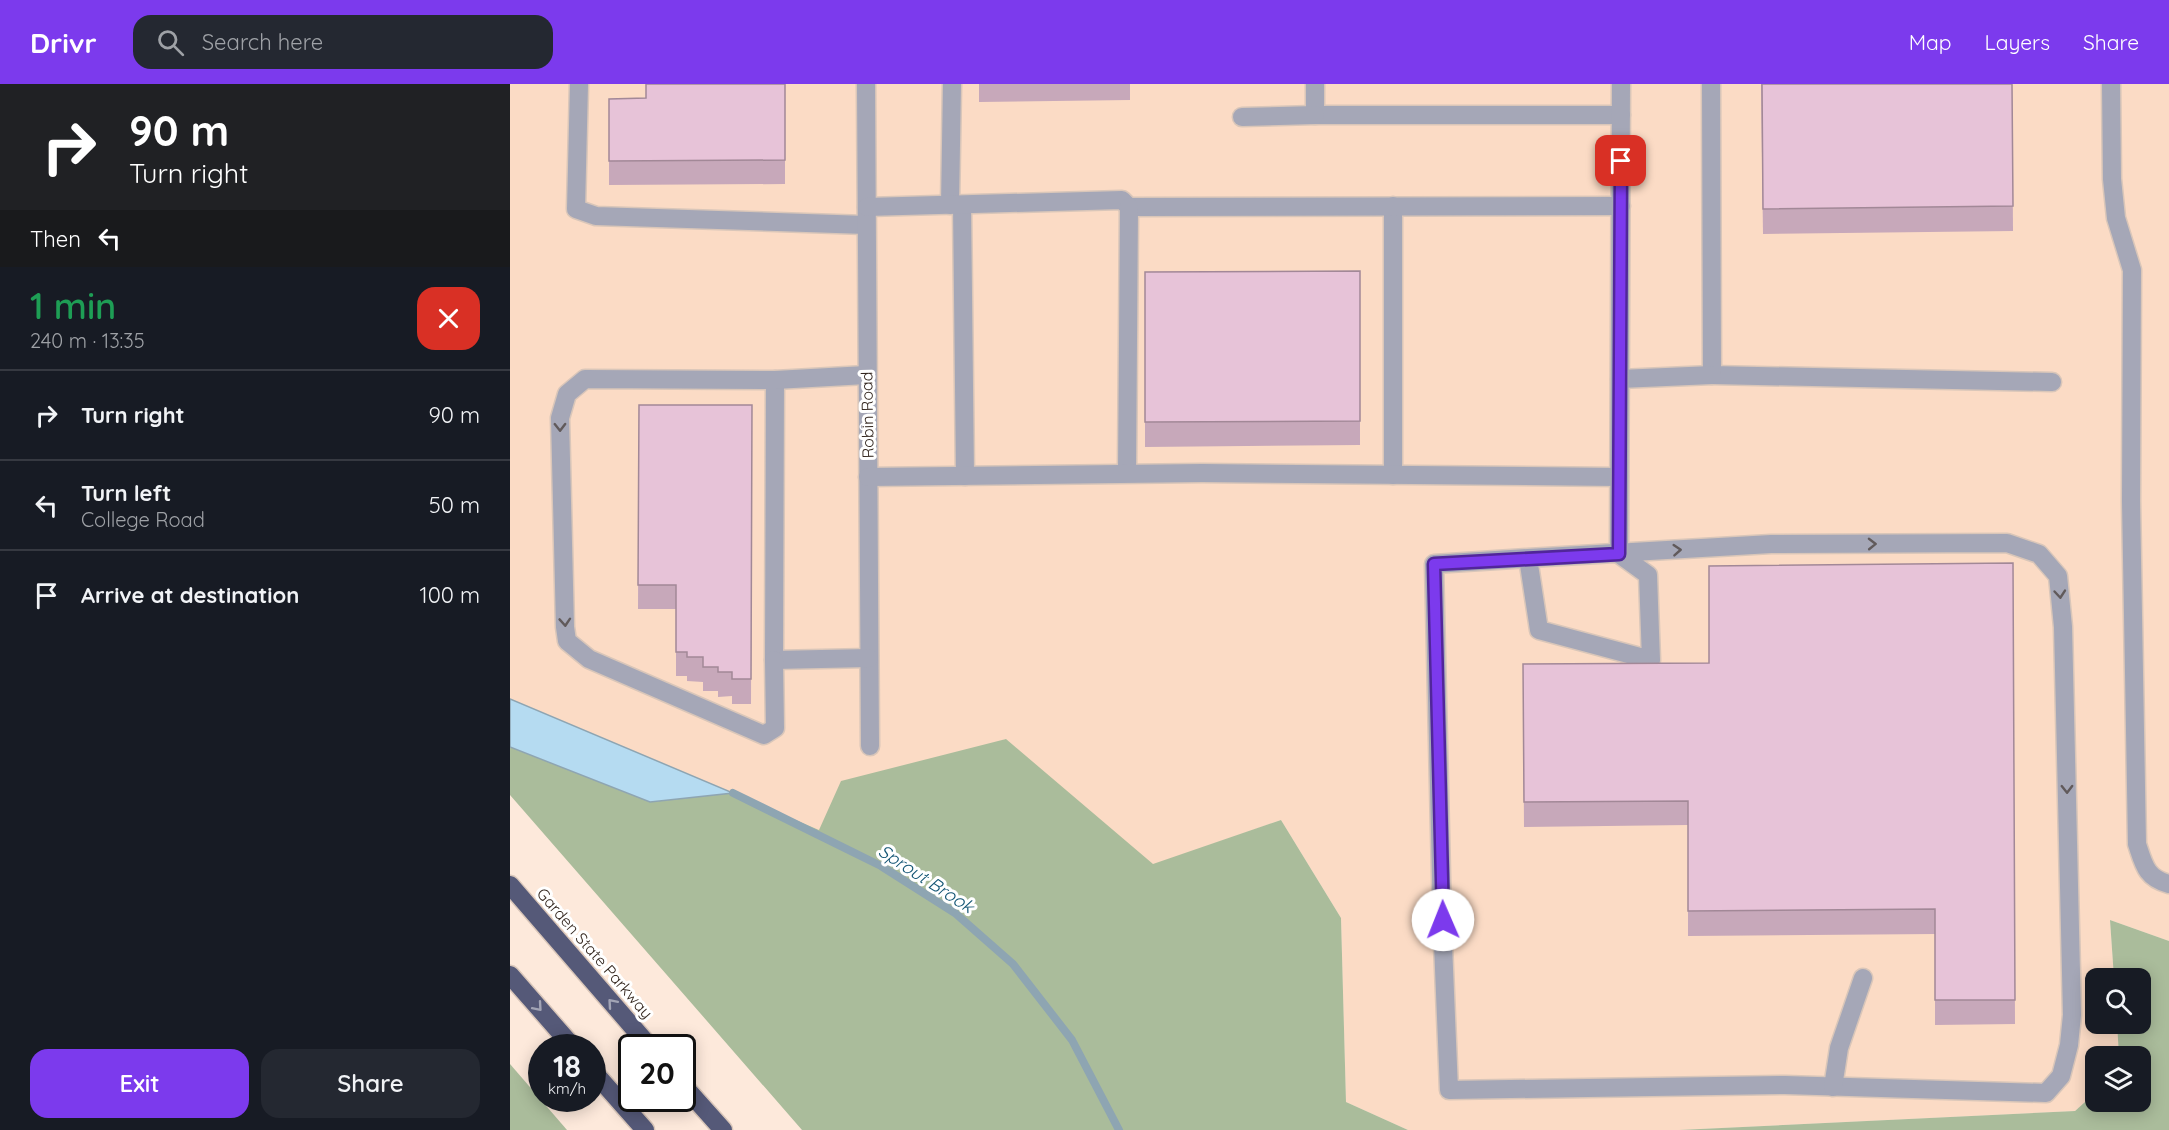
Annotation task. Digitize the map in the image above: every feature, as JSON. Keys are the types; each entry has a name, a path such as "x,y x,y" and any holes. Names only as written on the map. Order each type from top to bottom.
{"highway":[{"name":"Garden State Parkway","path":"510,885 639,1034"},
{"path":"510,975 562,1034"},
{"path":"606,1086 645,1130"},
{"path":"696,1100 723,1130"}],"street":[{"path":"579,84 576,209 596,216 866,216 956,205 1122,200 1130,207 1621,207"},
{"name":"Robin Road","path":"866,84 870,746"},
{"path":"952,84 965,476"},
{"path":"1315,84 1315,115"},
{"path":"1619,554 1621,84"},
{"path":"1711,84 1712,375"},
{"path":"2111,84 2112,179 2116,218 2132,270 2131,501 2137,844 2144,865 2155,880 2169,884"},
{"path":"1242,117 1621,115"},
{"path":"1393,206 1393,475"},
{"path":"1127,473 1130,207"},
{"path":"775,380 775,728 764,735 589,659 567,640 560,417 567,393 585,379 775,380 866,375"},
{"path":"1620,379 1712,375 2052,382"},
{"path":"868,477 1127,473 1619,477"},
{"path":"2007,543 2039,554 2058,576 2063,627 2072,1016 2061,1076 2046,1093 1785,1085 1449,1090 1434,564 1619,554 1771,544 2007,543"},
{"path":"1528,558 1539,630 1651,660 1648,575 1619,554"},
{"path":"774,660 869,658"},
{"path":"1833,1087 1839,1048 1863,978"}],"shaded area":[{"path":"510,84 2169,84 2169,941 2110,920 2113,968 2085,968 2085,1034 2118,1034 2118,1046 2085,1046 2085,1102 2075,1111 1679,1130 1408,1130 1346,1102 1341,918 1281,820 1153,865 1005,739 819,830 510,699"}],"green space":[{"path":"1006,739 1153,864 1281,820 1341,918 1346,1102 1408,1130 802,1130 510,795 510,747 650,802 733,793 819,830 841,781"},
{"path":"2110,920 2169,941 2169,1130 1679,1130 2075,1111 2085,1102 2085,1112 2151,1112 2151,1046 2118,1046 2118,1034 2151,1034 2151,968 2113,968"},
{"path":"510,1064 528,1085 528,1112 551,1112 567,1130 510,1130"}],"water":[{"path":"510,699 733,793 650,802 510,747"}],"building":[{"path":"646,84 785,84 785,160 609,161 609,99 646,98"},
{"path":"1762,84 2012,84 2013,206 1763,209"},
{"path":"1360,271 1360,421 1145,422 1145,272"},
{"path":"639,405 752,405 751,679 732,679 732,672 718,672 718,667 703,667 703,657 687,657 687,652 676,652 676,585 638,585"},
{"path":"2013,563 2015,1000 1935,1000 1935,909 1688,911 1688,801 1524,802 1523,664 1709,663 1709,566"}],"waterway":[{"name":"Sprout Brook","path":"733,793 881,866 955,913 1013,964 1072,1040 1119,1130"}],"route":[{"path":"1443,920 1434,564 1619,554 1621,161"}]}
